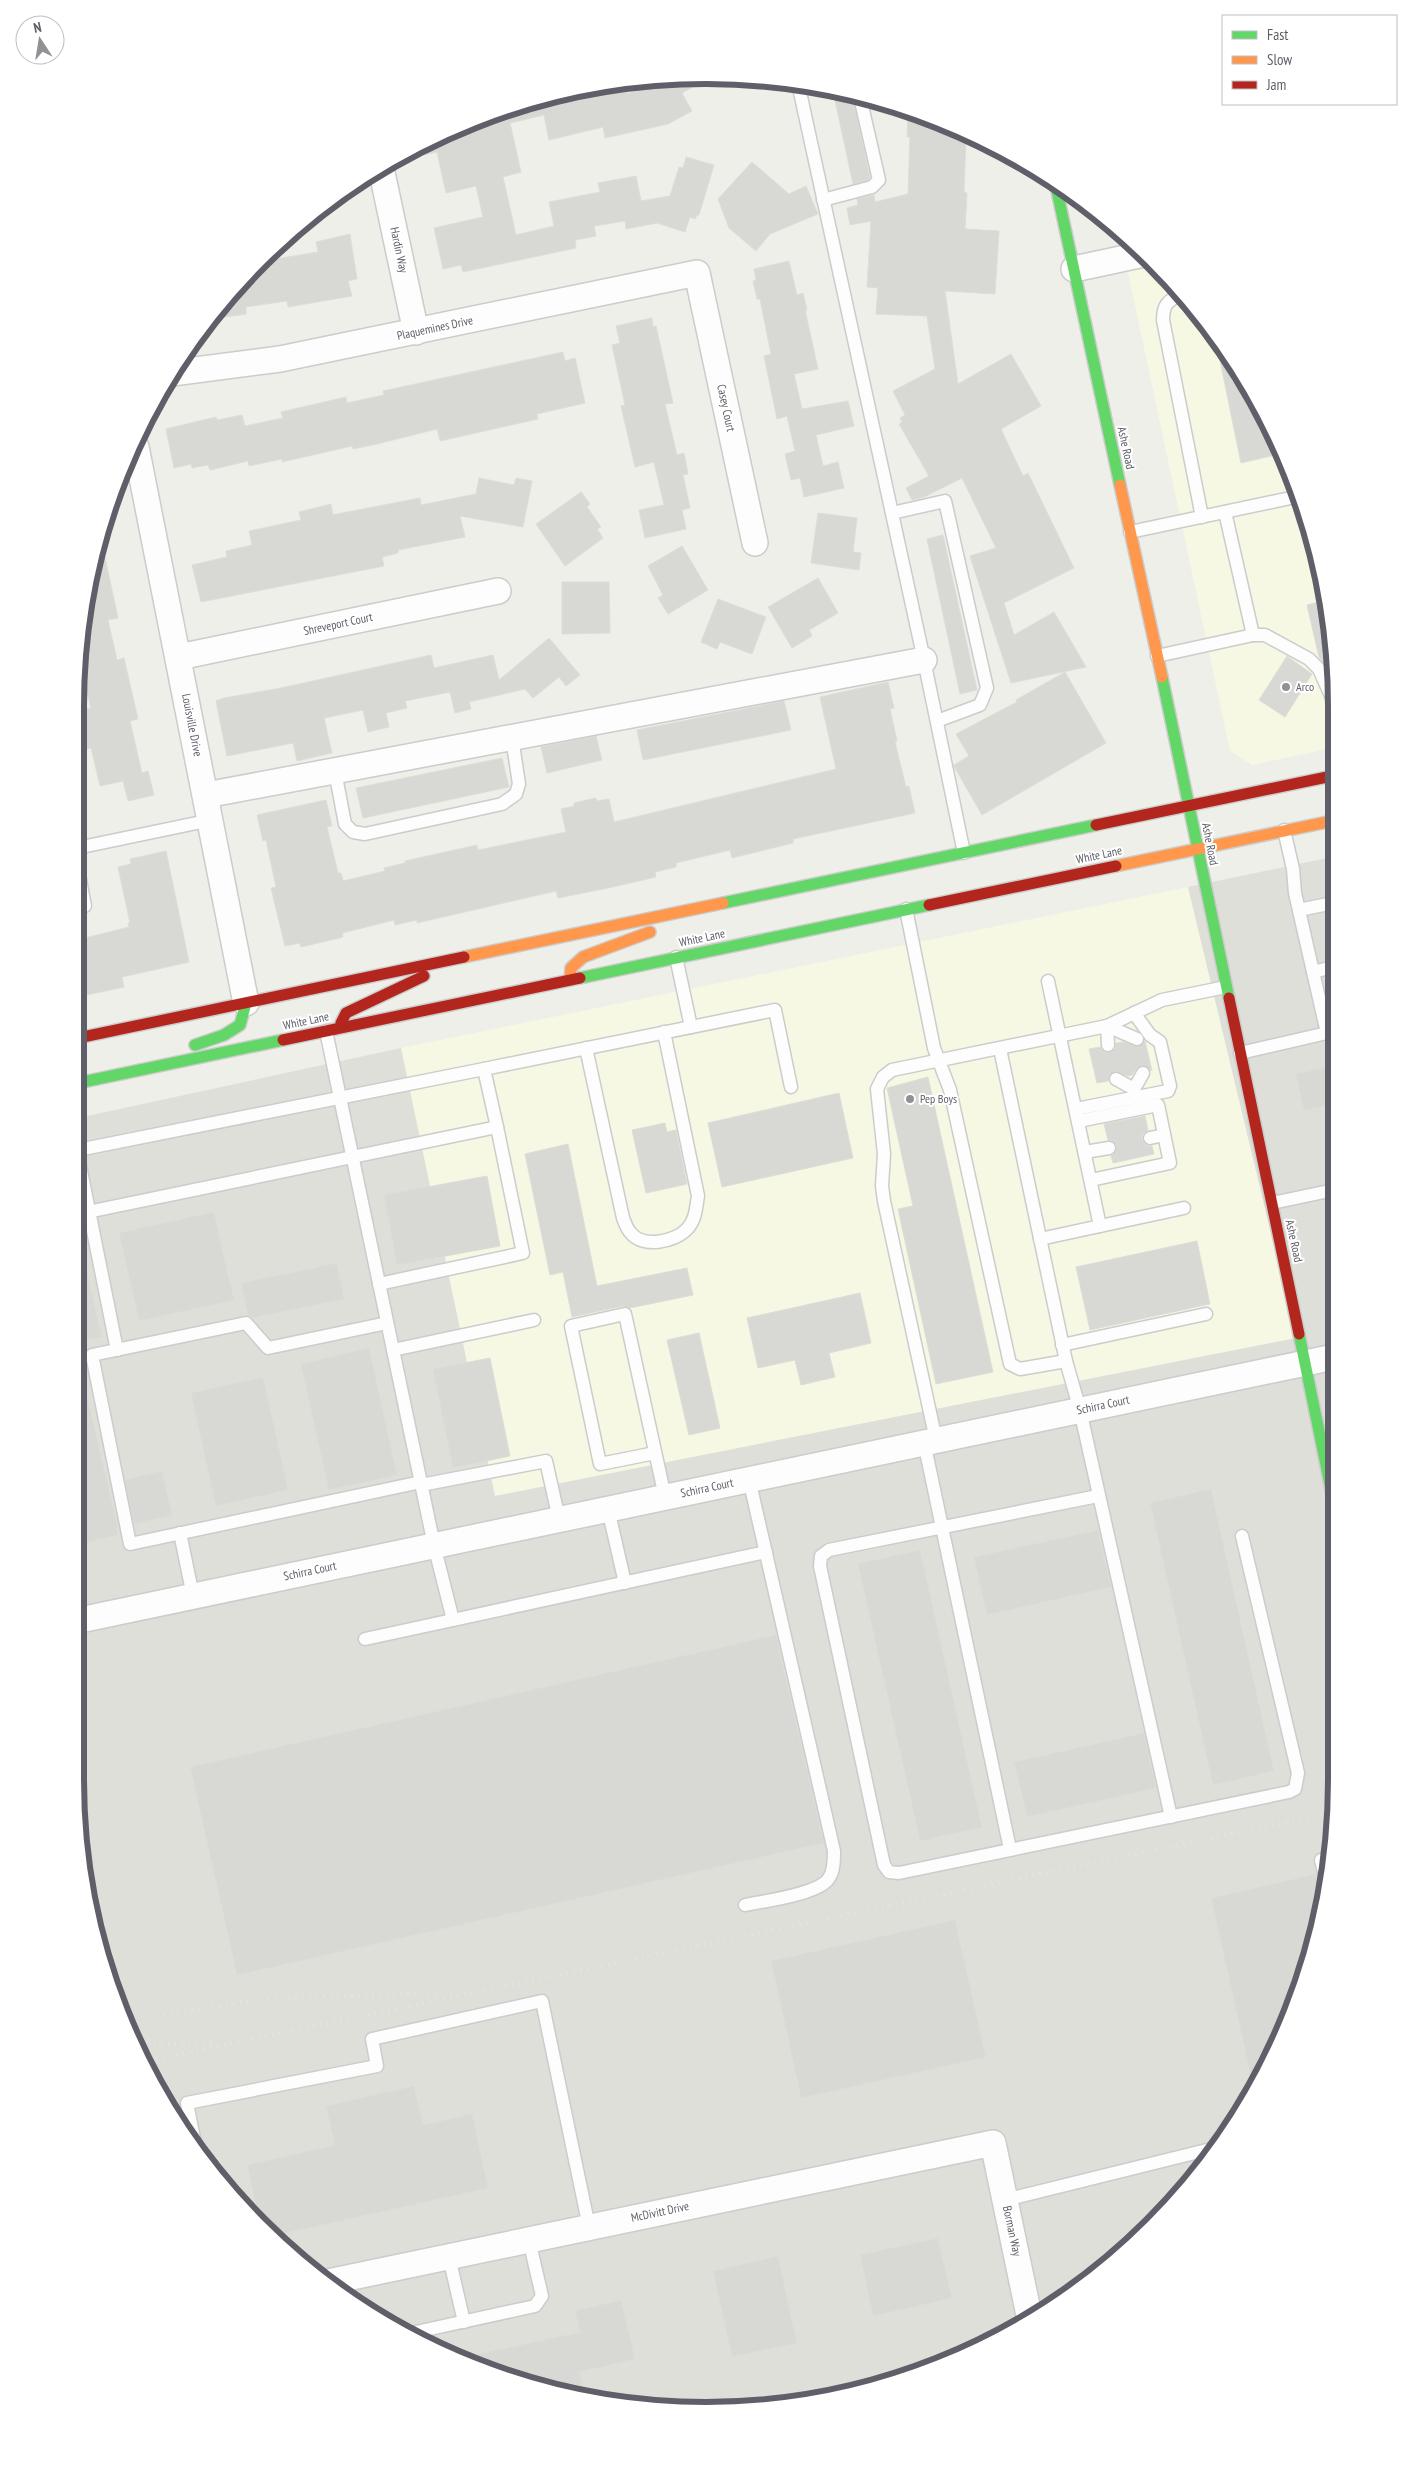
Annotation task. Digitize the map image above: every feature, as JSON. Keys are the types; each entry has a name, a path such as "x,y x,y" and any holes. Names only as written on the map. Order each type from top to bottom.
{"main road":[{"name":"Ashe Road","path":"1057,193 1189,805 1196,848 1328,1475"},
{"path":"84,1037 1328,777"},
{"name":"White Lane","path":"84,1081 1328,822"},
{"path":"570,980 571,968 583,957 731,901"},
{"path":"340,1028 346,1013 466,957"},
{"path":"84,1081 224,1035 240,1026 246,1003"}],"street":[{"name":"Hardin Way","path":"383,174 416,332"},
{"path":"1074,269 1135,256"},
{"name":"Plaquemines Drive","path":"182,372 280,359 696,273"},
{"name":"Casey Court","path":"696,273 755,543"},
{"name":"Louisville Drive","path":"137,454 246,1003"},
{"name":"Shreveport Court","path":"179,657 498,592"},
{"path":"206,795 924,660"},
{"name":"Schirra Court","path":"84,1619 1328,1358"},
{"name":"Borman Way","path":"993,2143 1028,2312"},
{"name":"McDivitt Drive","path":"344,2286 449,2256 993,2143"}],"lane":[{"path":"800,91 924,660 964,853"},
{"path":"824,200 872,187 879,180 862,104"},
{"path":"1175,298 1168,301 1163,308 1163,320 1202,517"},
{"path":"1130,532 1292,498"},
{"path":"892,514 945,501 987,688 980,705 937,721"},
{"path":"1225,512 1253,635"},
{"path":"1157,656 1253,635 1265,635 1309,659 1319,669 1328,688"},
{"path":"335,771 345,824 353,832 365,834 502,804 516,794 519,784 512,738"},
{"path":"84,847 211,820"},
{"path":"1284,830 1299,910 1328,1026"},
{"path":"1299,910 1328,904"},
{"path":"906,909 934,1048 941,1061 950,1090 1010,1364 1020,1369 1066,1361"},
{"path":"676,957 691,1027"},
{"path":"1313,972 1328,968"},
{"path":"1048,981 1100,1226"},
{"path":"1010,1849 942,1527 930,1441 884,1201 882,1186 884,1154 877,1089 883,1078 892,1070 1107,1026 1162,1000 1226,987"},
{"path":"84,1149 775,1010 791,1087"},
{"path":"1077,1115 1135,1093 1168,1091 1170,1086 1160,1042 1150,1035 1134,1013"},
{"path":"1107,1026 1130,1040"},
{"path":"1107,1026 1108,1045"},
{"path":"326,1031 434,1545 453,1620"},
{"path":"586,1048 623,1218 630,1234 648,1242 660,1242 687,1229 695,1217 698,1196 664,1032"},
{"path":"1240,1053 1328,1033"},
{"path":"1000,1049 1062,1345 1080,1410 1171,1817"},
{"path":"379,1284 523,1253 484,1069"},
{"path":"1135,1093 1138,1074"},
{"path":"1116,1079 1135,1093"},
{"path":"1077,1115 1158,1105 1170,1163 1091,1180"},
{"path":"117,1350 84,1213 497,1127"},
{"path":"1150,1138 1164,1135"},
{"path":"1085,1152 1109,1148"},
{"path":"1272,1203 1328,1191"},
{"path":"1040,1239 1184,1208"},
{"path":"655,1453 600,1464 571,1326 625,1314 665,1497"},
{"path":"1062,1345 1206,1314"},
{"path":"393,1350 534,1320"},
{"path":"387,1323 268,1348 246,1322 92,1355 130,1544 546,1460 558,1519"},
{"path":"745,1905 819,1888 829,1878 834,1862 832,1836 749,1479"},
{"path":"1098,1496 829,1550 821,1556 822,1576 885,1870 894,1874 1289,1792 1295,1789 1298,1773 1242,1536"},
{"path":"608,1509 625,1583"},
{"path":"180,1533 193,1596"},
{"path":"365,1639 766,1552"},
{"path":"192,2131 187,2104 377,2066 372,2039 542,2001 588,2227"},
{"path":"1005,2200 1206,2150"},
{"path":"419,2332 535,2306 542,2296 530,2240"},
{"path":"449,2256 464,2322"}],"shaded area":[{"path":"1141,261 1200,327 1245,395 1281,468 1307,545 1323,625 1327,665 1328,749 1252,765 1230,751 1126,263"},
{"path":"1328,858 1327,1821 1323,1861 1307,1941 1281,2018 1245,2091 1200,2159 1174,2190 1146,2220 1085,2274 1017,2319 981,2338 944,2355 867,2381 787,2397 747,2401 665,2401 625,2397 545,2381 506,2369 468,2355 395,2319 327,2274 296,2248 266,2220 212,2159 167,2091 148,2055 131,2018 105,1941 89,1861 85,1821 84,1117 401,1048 495,1496 1296,1338 1188,887"},
{"path":"1188,887 1296,1338 495,1496 401,1048"}],"building":[{"path":"698,84 682,93 692,111 668,124 605,138 603,127 549,140 544,115 510,123 521,172 503,177 516,235 554,226 549,202 600,192 598,183 636,176 641,201 670,196 679,167 683,168 686,157 714,165 699,215 695,219 690,217 685,232 657,223 626,229 625,221 594,226 596,236 575,240 576,248 463,272 461,265 443,269 434,228 483,217 476,186 446,193 437,152 414,157 468,131 545,105 625,89 627,89 628,94 640,87"},
{"path":"834,98 854,102 870,178 853,184"},
{"path":"908,118 966,141 964,192 967,193 965,229 999,231 995,294 945,291 958,384 1011,354 1041,406 1001,429 1023,476 1028,473 1074,568 1004,603 1014,635 1054,612 1086,667 1011,683 970,556 996,548 962,478 924,497 912,500 906,488 929,476 899,424 902,422 900,418 905,415 893,391 935,369 927,316 876,314 878,288 867,287 871,221 850,225 847,208 858,205 857,199 874,195 875,202 908,194 910,137 907,137"},
{"path":"752,162 789,194 806,186 818,214 770,234 756,251 729,228 718,199"},
{"path":"350,234 357,279 348,281 352,296 288,307 287,301 246,307 246,314 220,318 273,259 318,252 316,242"},
{"path":"789,261 797,295 803,293 818,369 794,374 802,409 848,401 854,426 816,435 823,466 838,462 844,488 804,497 800,478 791,480 785,454 795,451 787,416 777,419 764,356 771,354 760,299 757,299 753,281 756,280 754,269"},
{"path":"652,318 653,327 656,326 673,403 665,404 677,455 684,453 688,474 683,475 690,508 682,510 686,529 645,538 639,510 664,505 654,462 635,467 621,406 625,405 612,345 620,343 616,326"},
{"path":"563,352 565,361 575,358 585,403 537,414 538,419 440,441 437,429 377,444 353,449 352,446 282,462 282,459 249,466 248,461 210,470 208,465 192,468 191,464 174,468 166,429 216,417 217,420 242,415 245,426 283,418 281,412 346,397 347,403 384,395 383,391"},
{"path":"1219,354 1245,395 1275,455 1241,463"},
{"path":"479,478 514,485 516,478 532,481 523,527 460,516 465,537 398,550 398,553 382,557 384,566 201,602 192,565 227,557 226,551 252,545 249,531 301,520 299,512 331,504 333,515 420,498 421,505 476,494"},
{"path":"581,492 590,504 587,507 601,527 597,529 603,538 565,566 536,524"},
{"path":"818,513 857,518 853,552 861,553 859,570 811,563"},
{"path":"943,535 977,690 960,694 927,539"},
{"path":"682,546 708,590 668,614 658,598 663,595 648,566"},
{"path":"104,551 118,618 108,620 117,660 124,658 138,719 130,721 142,773 148,771 154,795 128,801 123,781 100,786 91,748 84,750 84,709 91,708 85,682 85,665 89,625"},
{"path":"818,578 838,613 809,630 812,636 792,648 768,607"},
{"path":"562,582 609,582 610,633 562,634"},
{"path":"718,599 766,617 752,654 720,642 717,649 701,642"},
{"path":"1319,602 1327,667 1319,657 1307,605"},
{"path":"549,638 580,675 566,686 559,677 533,698 525,689 469,702 471,709 455,713 450,692 405,701 407,708 386,713 389,727 368,732 363,710 324,718 332,753 297,761 293,743 227,756 216,701 224,698 281,688 431,655 434,668 493,655 499,680"},
{"name":"Arco","path":"1287,656 1312,674 1285,717 1259,700"},
{"path":"1065,672 1106,743 982,815 954,765 969,756 956,734 1017,702 1016,700"},
{"path":"888,682 894,708 890,709 897,741 895,742 906,787 909,786 915,813 793,839 793,843 732,858 730,850 676,863 676,867 655,872 656,877 608,888 558,898 556,891 417,923 417,920 395,925 394,920 342,933 343,937 301,947 300,943 285,946 271,888 276,887 266,840 263,841 257,815 326,800 332,826 327,827 338,873 341,873 343,881 385,871 384,868 405,863 405,861 477,845 478,850 566,832 561,809 574,806 574,803 596,798 597,801 609,799 614,822 836,769 820,697"},
{"path":"784,701 791,730 643,760 637,730"},
{"path":"596,736 602,760 547,773 541,747"},
{"path":"502,758 509,787 363,818 356,788"},
{"path":"166,851 189,962 122,977 124,987 84,996 84,938 129,927 128,923 130,923 118,867 131,864 130,859"},
{"path":"1145,1041 1152,1071 1142,1065 1132,1075 1128,1076 1115,1071 1109,1075 1108,1081 1097,1083 1089,1049 1100,1047 1104,1052 1109,1053 1115,1049 1116,1043 1123,1042 1137,1047"},
{"path":"1328,1067 1328,1105 1304,1110 1296,1074"},
{"path":"928,1077 993,1372 936,1384 898,1209 913,1206 887,1088"},
{"path":"839,1093 853,1158 722,1187 708,1123"},
{"path":"1145,1116 1148,1130 1142,1135 1142,1140 1147,1146 1152,1146 1154,1154 1113,1163 1111,1156 1116,1151 1117,1146 1108,1140 1104,1124"},
{"path":"665,1123 667,1132 676,1130 687,1184 646,1193 632,1130"},
{"path":"568,1144 597,1286 687,1268 693,1295 630,1308 623,1306 572,1317 563,1272 550,1275 525,1154"},
{"path":"487,1176 500,1246 397,1265 384,1195"},
{"path":"214,1212 234,1300 139,1321 119,1233"},
{"path":"1197,1241 1210,1304 1090,1330 1076,1267"},
{"path":"84,1263 85,1263 102,1337 84,1341"},
{"path":"337,1263 344,1299 253,1318 248,1315 241,1283"},
{"path":"860,1293 871,1343 829,1353 835,1377 801,1385 795,1360 758,1368 747,1318"},
{"path":"699,1333 720,1428 689,1435 667,1340"},
{"path":"369,1348 397,1475 329,1490 301,1364"},
{"path":"490,1358 510,1456 453,1468 433,1369"},
{"path":"263,1377 288,1490 216,1506 191,1393"},
{"path":"84,1392 86,1392 118,1527 116,1528 118,1535 84,1543"},
{"path":"162,1471 172,1515 134,1524 125,1480"},
{"path":"1211,1489 1274,1771 1213,1785 1150,1503"},
{"path":"1098,1530 1111,1587 987,1615 974,1557"},
{"path":"920,1550 982,1827 920,1841 858,1564"},
{"path":"776,1635 824,1843 237,1975 190,1767"},
{"path":"1144,1733 1156,1788 1027,1817 1014,1762"},
{"path":"1316,1874 1319,1885 1307,1941 1295,1980 1281,2018 1251,2079 1211,1898"},
{"path":"955,1920 986,2057 801,2098 771,1961"},
{"path":"414,2086 423,2125 472,2114 488,2188 281,2234 257,2211 247,2165 335,2145 326,2106"},
{"path":"938,2238 952,2298 873,2316 860,2255"},
{"path":"778,2256 797,2343 732,2357 713,2271"},
{"path":"621,2300 635,2359 579,2372 583,2390 545,2381 470,2356 580,2332 575,2311"}],"railway":[{"path":"151,2060 1327,1814"},
{"path":"157,2016 270,1998 442,1993"},
{"path":"142,2042 174,2044 211,2042"}],"traffic: fast":[{"path":"1057,193 1120,485"},
{"path":"1162,677 1229,998"},
{"path":"723,903 1096,825"},
{"path":"580,978 929,905"},
{"path":"195,1045 224,1035 240,1025 246,1003"},
{"path":"84,1082 283,1040"},
{"path":"1299,1334 1328,1475"}],"traffic: slow":[{"path":"1120,485 1162,677"},
{"path":"1116,866 1328,822"},
{"path":"464,957 723,903"},
{"path":"570,980 571,968 583,957 650,932"}],"traffic: jam":[{"path":"1096,825 1328,777"},
{"path":"929,905 1116,866"},
{"path":"84,1037 464,957"},
{"path":"341,1023 346,1013 424,976"},
{"path":"283,1040 580,978"},
{"path":"1229,998 1299,1334"}],"place":[{"name":"Arco","path":"1286,687"},
{"name":"Pep Boys","path":"910,1099"}]}
